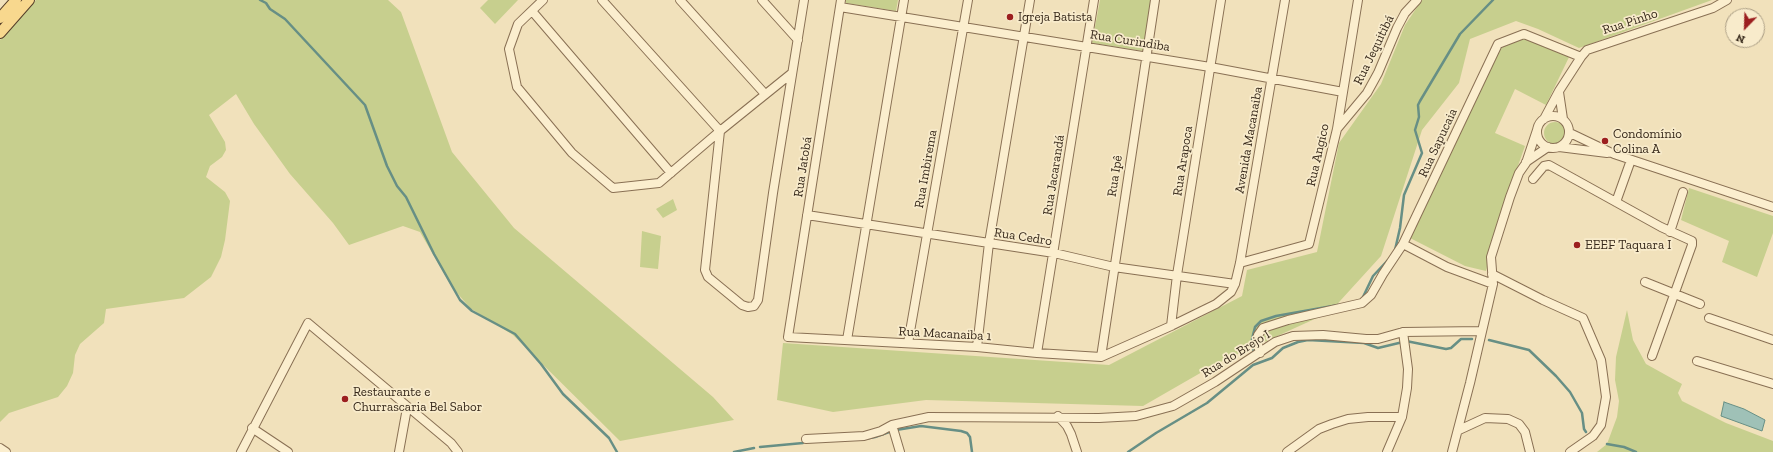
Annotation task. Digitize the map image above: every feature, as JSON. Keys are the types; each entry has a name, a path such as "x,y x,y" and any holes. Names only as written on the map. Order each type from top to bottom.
{"main road":[{"path":"0,18 16,0"},
{"path":"0,33 29,0"}],"street":[{"path":"543,0 518,24 509,49 517,87 572,153 613,188 659,183 792,72"},
{"path":"602,0 720,131 705,270 708,277 742,305 752,307 758,300 772,193 804,0"},
{"path":"680,0 765,94"},
{"path":"762,0 798,40"},
{"path":"847,340 904,0"},
{"name":"Rua Imbirema","path":"908,343 968,0"},
{"path":"977,347 989,243 1030,0"},
{"name":"Rua Jacarandá","path":"1037,353 1094,0"},
{"name":"Rua Ipê","path":"1101,356 1145,56 1155,0"},
{"name":"Rua Arapoca","path":"1172,326 1177,275 1221,0"},
{"name":"Avenida Macanaiba","path":"1235,284 1240,263 1286,0"},
{"name":"Rua Angico","path":"1240,263 1309,244 1337,129 1358,0"},
{"name":"Rua Jequitibá","path":"1337,129 1367,93 1378,73 1405,13 1417,0"},
{"name":"Rua Pinho","path":"1544,119 1559,91 1587,50 1713,8 1727,0"},
{"name":"Rua Curindiba","path":"841,4 901,17 1210,66 1343,92"},
{"name":"Rua Jatobá","path":"788,337 841,4"},
{"path":"532,11 671,172"},
{"name":"Rua Sapucaia","path":"1260,353 1257,340 1258,335 1263,328 1288,320 1362,303 1371,295 1403,244 1498,44 1524,34 1581,57"},
{"path":"1559,91 1563,119 1567,124 1570,133 1567,140 1559,147"},
{"path":"1452,452 1459,430 1492,284 1491,257 1510,197 1519,174 1526,163 1540,124 1544,119 1553,116 1563,119"},
{"path":"1537,130 1539,139 1548,147"},
{"path":"1570,133 1614,154 1773,207"},
{"path":"1526,163 1548,147 1614,154"},
{"path":"1616,202 1631,160"},
{"path":"1533,179 1544,166 1549,165 1670,232 1690,240 1693,243 1652,356"},
{"path":"1670,232 1683,192"},
{"name":"Rua Cedro","path":"807,215 1054,253 1114,267 1235,284"},
{"path":"1403,244 1447,267 1492,284"},
{"path":"1492,274 1543,300 1583,318 1601,360 1606,396 1601,424 1593,436 1570,452"},
{"path":"1645,282 1700,304"},
{"path":"1101,356 1172,326 1225,298 1235,284"},
{"path":"1708,318 1773,340"},
{"path":"241,452 252,428 308,323 407,408 451,443 458,452"},
{"name":"Rua do Brejo I","path":"806,439 864,436 881,431 892,425 929,417 1058,416 1121,418 1173,406 1215,382 1275,342 1292,336 1324,335 1378,339 1403,332 1482,331"},
{"path":"1387,452 1402,417 1408,388 1408,370 1403,332"},
{"name":"Rua Macanaiba 1","path":"788,337 977,347 1037,353 1101,356"},
{"path":"1697,361 1773,384"},
{"path":"399,452 407,408"},
{"path":"1058,416 1067,426 1076,452"},
{"path":"1287,452 1319,429 1332,424 1368,417 1402,417"},
{"path":"1459,430 1485,418 1508,419 1518,424 1525,432 1530,452"},
{"path":"892,425 900,452"},
{"path":"252,428 288,452"},
{"path":"0,448 6,452"}],"green space":[{"path":"36,0 388,0 401,12 452,152 514,228 713,397 734,420 620,441 513,335 470,308 452,287 420,232 403,226 349,245 333,223 290,174 254,124 236,94 209,115 225,142 226,150 222,157 210,166 206,177 225,192 230,201 225,240 221,257 211,277 184,298 106,309 104,323 80,344 75,355 73,373 67,386 58,397 9,413 0,422 0,40"},
{"path":"488,0 518,0 495,24 480,8"},
{"path":"846,0 898,0 896,11 846,3"},
{"path":"1100,0 1151,0 1143,51 1092,43"},
{"path":"1422,0 1712,0 1579,48 1538,29 1516,21 1470,39 1459,83 1422,130 1381,256 1330,312 1216,364 1143,406 926,400 833,412 777,400 783,343 1109,365 1242,296 1247,270 1317,252 1339,143 1381,84 1405,25"},
{"path":"1518,37 1570,55 1546,105 1515,89 1495,133 1525,146 1503,208 1486,271 1465,266 1410,238 1497,51"},
{"path":"1555,122 1563,125 1566,133 1563,141 1555,144 1547,141 1544,133 1547,125"},
{"path":"1689,188 1773,216 1773,233 1757,277 1722,262 1729,241 1681,220"},
{"path":"673,199 677,210 663,218 656,209"},
{"path":"642,231 661,236 658,269 640,267"},
{"path":"1627,310 1633,340 1646,364 1682,384 1678,393 1682,401 1726,423 1773,441 1773,452 1597,452 1607,444 1617,417 1619,401 1615,380 1616,357"}],"water":[{"path":"1724,402 1744,409 1765,420 1762,431 1721,416"}],"waterway":[{"path":"260,0 266,3 270,9 285,19 365,105 387,166 397,186 406,197 434,254 460,300 472,311 515,334 541,364 563,394 609,438 617,452"},
{"path":"1395,250 1400,228 1404,195 1422,153 1415,130 1419,117 1418,105 1460,34 1493,0"},
{"path":"1363,297 1373,276 1388,260"},
{"path":"1254,354 1252,339 1255,327 1261,321 1276,316 1338,305"},
{"path":"1406,341 1446,349 1451,348 1461,339 1472,339"},
{"path":"1128,452 1156,433 1207,403 1253,365 1272,358 1283,348 1308,340 1364,343 1378,348 1403,342"},
{"path":"1489,340 1529,350 1570,392 1582,413 1584,429 1586,432"},
{"path":"896,430 921,426 961,431 967,433 970,437 972,452"},
{"path":"864,439 892,431"},
{"path":"760,447 803,443"},
{"path":"1607,444 1624,447 1636,452"},
{"path":"734,452 754,448"}],"place":[{"name":"Igreja Batista","path":"1010,17"},
{"name":"Condomínio Colina A","path":"1605,141"},
{"name":"EEEF Taquara I","path":"1577,245"},
{"name":"Restaurante e Churrascaria Bel Sabor","path":"345,399"}]}
